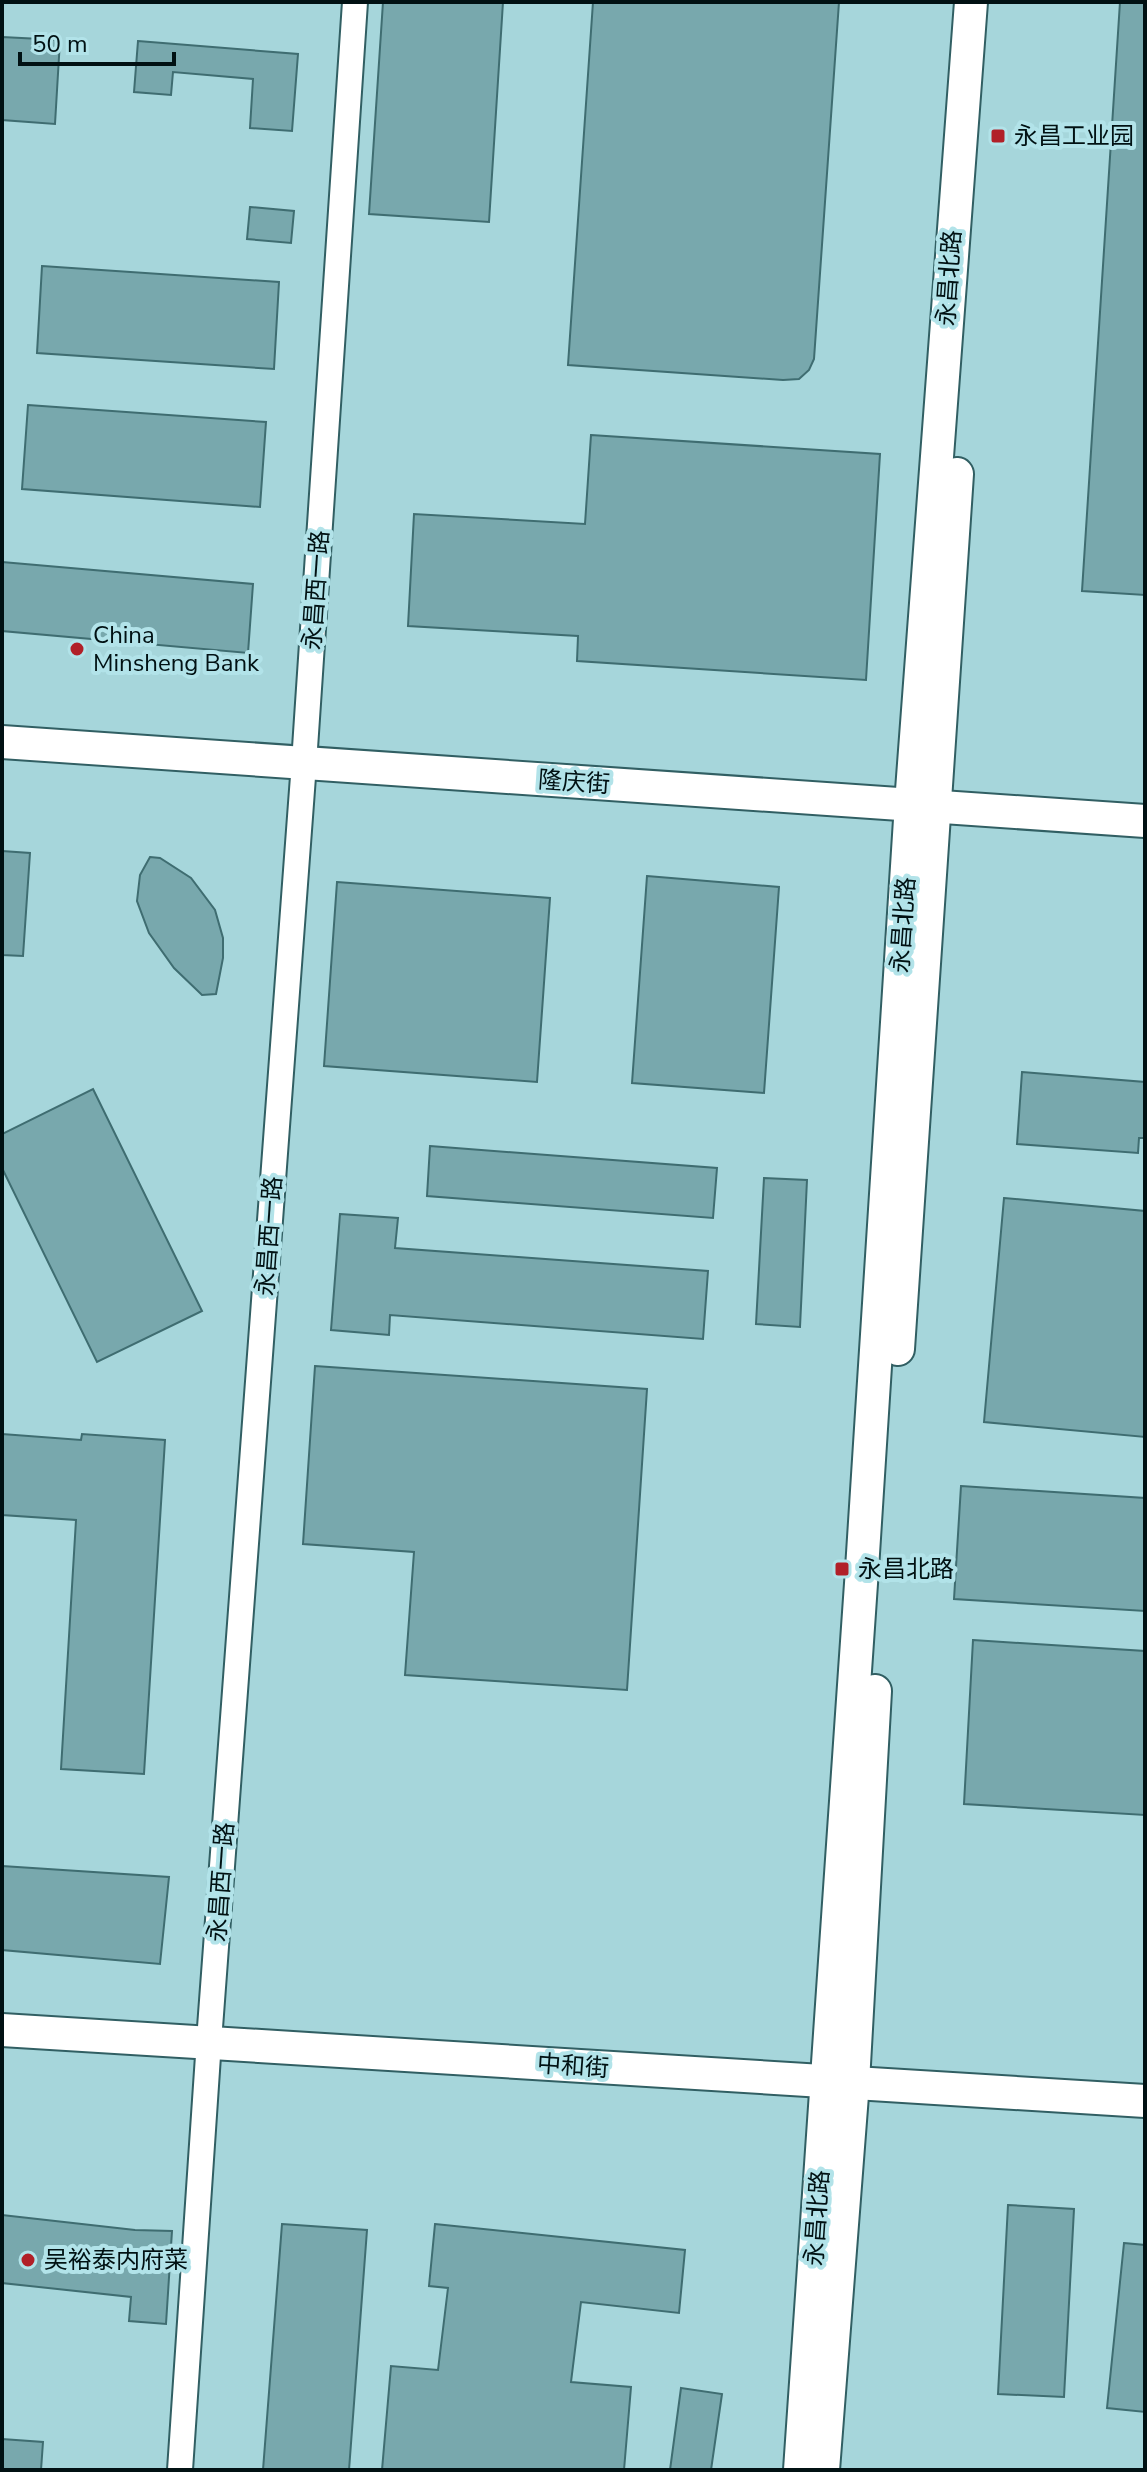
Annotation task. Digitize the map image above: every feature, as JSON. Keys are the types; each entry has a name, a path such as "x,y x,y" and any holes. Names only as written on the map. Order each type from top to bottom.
{"street":[{"name":"永昌西一路","path":"180,2470 304,763 355,2"},
{"name":"永昌北路","path":"923,805 971,2"},
{"name":"永昌北路","path":"823,2470 864,1537 989,2"},
{"name":"隆庆街","path":"2,742 1145,821"},
{"name":"中和街","path":"2,2030 1145,2101"},
{"name":"永昌北路","path":"800,2470 839,2081"}],"building":[{"path":"383,2 503,2 489,222 369,214"},
{"path":"593,2 839,2 814,359 809,370 799,379 568,365"},
{"path":"1120,2 1145,2 1145,595 1082,591"},
{"path":"2,37 60,40 55,124 2,120"},
{"path":"138,41 298,54 292,131 250,128 253,79 173,72 171,95 134,92"},
{"path":"250,207 294,211 291,243 247,239"},
{"path":"42,266 279,282 274,369 37,353"},
{"path":"28,405 266,422 260,507 22,489"},
{"path":"591,435 880,454 866,680 577,661 578,636 408,626 414,514 585,524"},
{"path":"2,562 253,584 248,653 2,631"},
{"path":"2,851 30,853 23,956 2,955"},
{"path":"150,857 160,858 191,878 215,910 223,938 223,958 216,994 202,995 174,968 149,933 137,901 140,875"},
{"path":"647,876 779,887 764,1093 632,1083"},
{"path":"337,882 550,898 537,1082 324,1066"},
{"path":"1022,1072 1145,1082 1145,1138 1139,1138 1138,1153 1017,1144"},
{"path":"93,1089 202,1311 97,1362 2,1168 2,1134"},
{"path":"430,1146 717,1168 713,1218 427,1196"},
{"path":"764,1178 807,1180 800,1327 756,1324"},
{"path":"1004,1198 1145,1211 1145,1437 984,1422"},
{"path":"340,1214 398,1218 395,1248 708,1271 703,1339 390,1315 389,1335 331,1330"},
{"path":"315,1366 647,1389 627,1690 405,1675 414,1552 303,1544"},
{"path":"2,1434 81,1440 82,1434 165,1440 144,1774 61,1769 76,1520 2,1515"},
{"path":"961,1486 1145,1498 1145,1611 954,1599"},
{"path":"973,1640 1145,1651 1145,1815 964,1804"},
{"path":"2,1866 169,1877 160,1964 2,1950"},
{"path":"1008,2205 1074,2209 1064,2397 998,2394"},
{"path":"2,2215 135,2230 172,2231 166,2324 129,2321 131,2297 2,2283"},
{"path":"282,2224 367,2230 349,2470 263,2470"},
{"path":"435,2224 685,2250 679,2313 581,2302 571,2382 631,2387 624,2470 382,2470 391,2366 438,2370 448,2288 429,2286"},
{"path":"1124,2243 1145,2245 1145,2412 1107,2408"},
{"path":"681,2388 722,2394 711,2470 670,2470"},
{"path":"2,2439 43,2442 41,2470 2,2470"}],"place":[{"name":"永昌工业园","path":"998,136"},
{"name":"China Minsheng Bank","path":"77,649"},
{"name":"永昌北路","path":"842,1569"},
{"name":"吴裕泰内府菜","path":"28,2260"}]}
